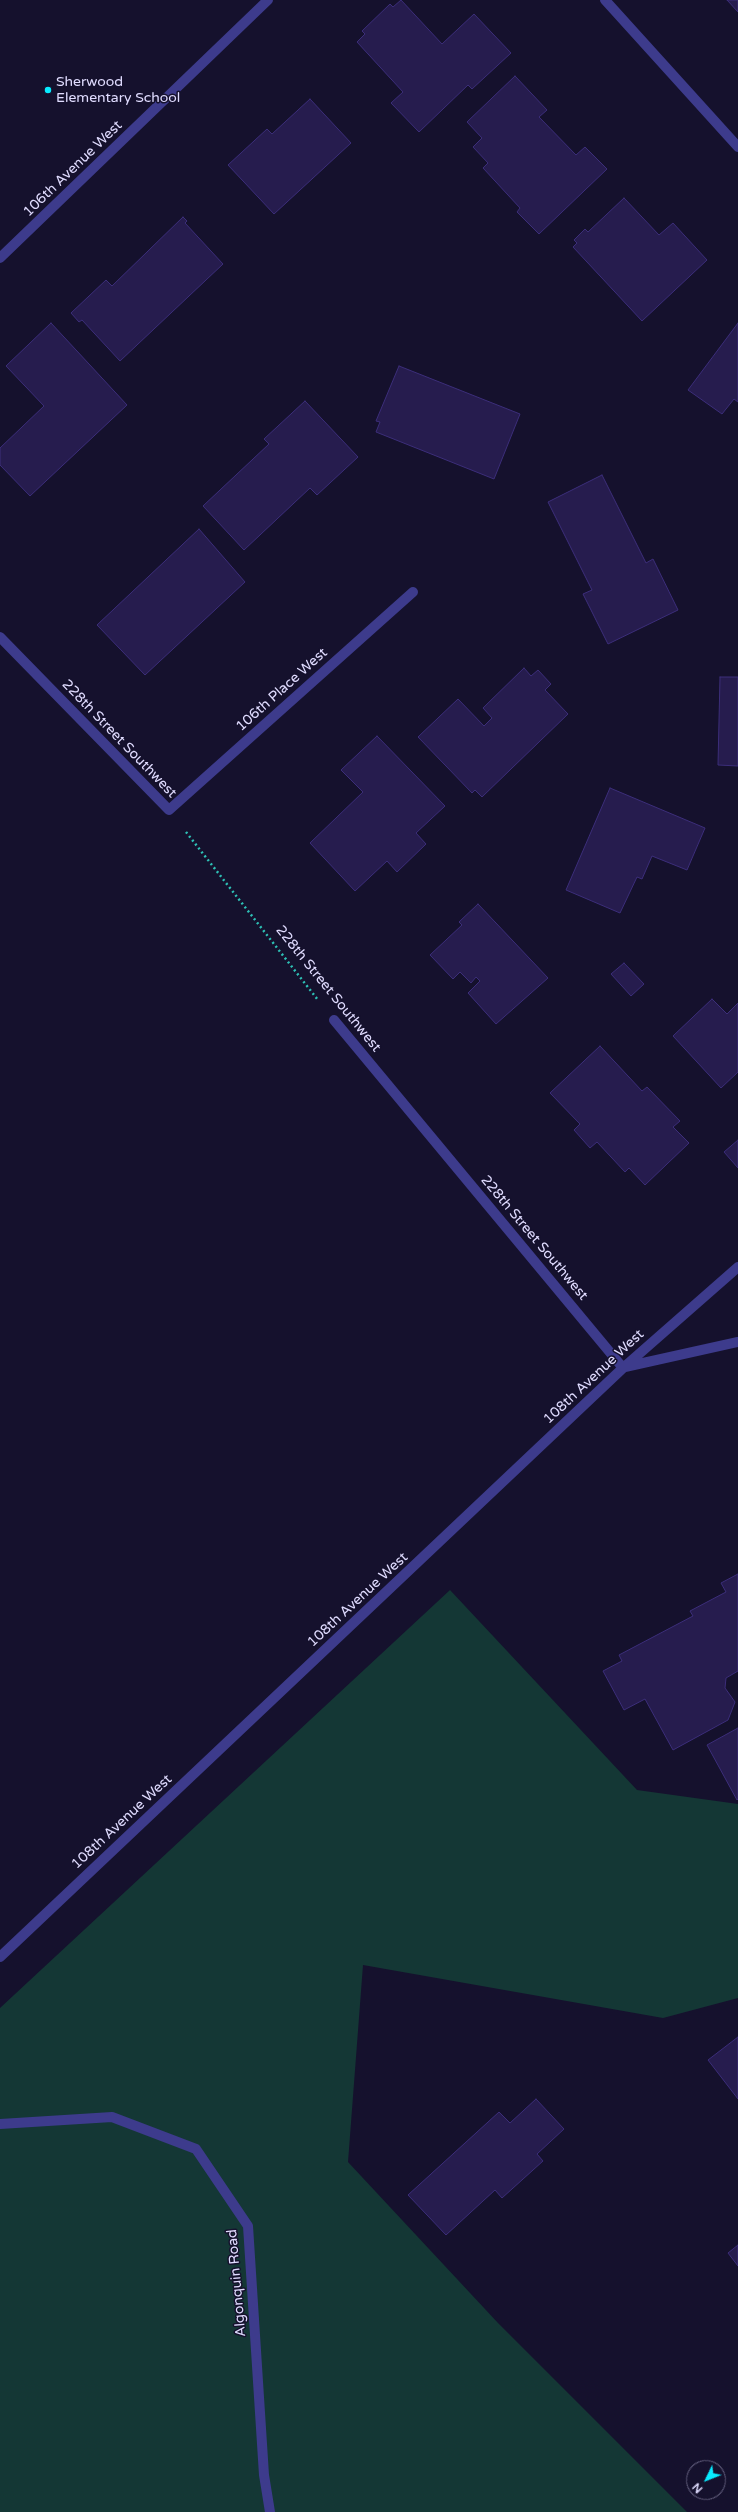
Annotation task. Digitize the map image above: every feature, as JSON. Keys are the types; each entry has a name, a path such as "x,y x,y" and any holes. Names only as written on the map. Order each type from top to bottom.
{"street":[{"name":"106th Avenue West","path":"0,258 268,0"},
{"path":"605,0 738,147"},
{"name":"106th Place West","path":"169,810 413,592"},
{"name":"228th Street Southwest","path":"0,637 169,810"},
{"name":"228th Street Southwest","path":"334,1020 623,1368"},
{"name":"108th Avenue West","path":"0,1957 623,1368 738,1267"},
{"path":"623,1368 738,1342"},
{"name":"Algonquin Road","path":"0,2124 112,2117 196,2149 248,2226 264,2475 270,2512"}],"path":[{"name":"228th Street Southwest","path":"169,810 334,1020"}],"green space":[{"path":"450,1590 637,1790 738,1804 738,1998 663,2018 363,1965 348,2162 498,2323 687,2512 0,2512 0,2008"}],"building":[{"path":"401,0 442,44 474,14 511,53 472,89 468,85 419,132 391,103 403,92 357,42 365,34 362,31 390,4 393,7"},
{"path":"727,0 738,0 738,12"},
{"path":"515,76 547,110 539,117 576,155 585,147 607,169 539,234 517,212 520,208 483,168 488,163 473,147 482,138 467,122"},
{"path":"310,99 351,143 274,214 228,165 267,129 272,134"},
{"path":"624,198 659,235 673,223 707,260 642,321 573,247 577,243 574,240 585,229 588,232"},
{"path":"183,217 187,221 185,223 223,264 120,361 82,320 79,322 71,313 106,280 112,286"},
{"path":"51,323 127,405 30,496 0,465 0,448 44,406 6,366"},
{"path":"738,323 738,402 734,399 722,414 688,390"},
{"path":"399,366 520,414 494,479 376,432 380,422 376,421"},
{"path":"305,401 358,457 317,495 310,488 244,550 203,506 269,444 264,439"},
{"path":"602,475 646,563 653,559 678,610 608,644 583,594 592,590 548,502"},
{"path":"199,529 245,582 145,675 97,625"},
{"path":"524,668 531,676 538,670 551,684 545,690 568,714 482,797 475,790 472,793 418,737 458,699 484,726 492,718 483,708"},
{"path":"720,677 738,677 738,766 718,765"},
{"path":"377,736 445,806 416,833 426,844 397,872 387,861 355,891 310,843 363,792 341,770"},
{"path":"610,788 705,828 687,870 652,856 642,879 637,877 620,913 566,890"},
{"path":"478,904 548,978 496,1024 468,993 480,981 476,977 471,983 460,972 453,979 430,955 462,925 459,922"},
{"path":"624,963 644,984 631,996 611,974"},
{"path":"712,999 727,1014 738,1003 738,1072 721,1088 673,1036"},
{"path":"600,1046 642,1091 647,1087 680,1121 673,1127 689,1143 645,1185 629,1168 625,1172 597,1142 590,1148 574,1130 580,1124 550,1093"},
{"path":"738,1140 738,1168 724,1152"},
{"path":"738,1574 738,1671 726,1678 725,1688 735,1702 728,1720 673,1750 645,1699 624,1710 603,1671 622,1661 619,1655 693,1616 690,1611 726,1592 721,1583"},
{"path":"738,1728 738,1799 737,1800 707,1745"},
{"path":"738,2037 738,2099 708,2060"},
{"path":"536,2099 564,2129 537,2154 543,2161 502,2198 495,2190 446,2235 408,2195 499,2112 510,2123"},
{"path":"738,2245 738,2266 728,2253"}],"place":[{"name":"Sherwood Elementary School","path":"48,90"}]}
